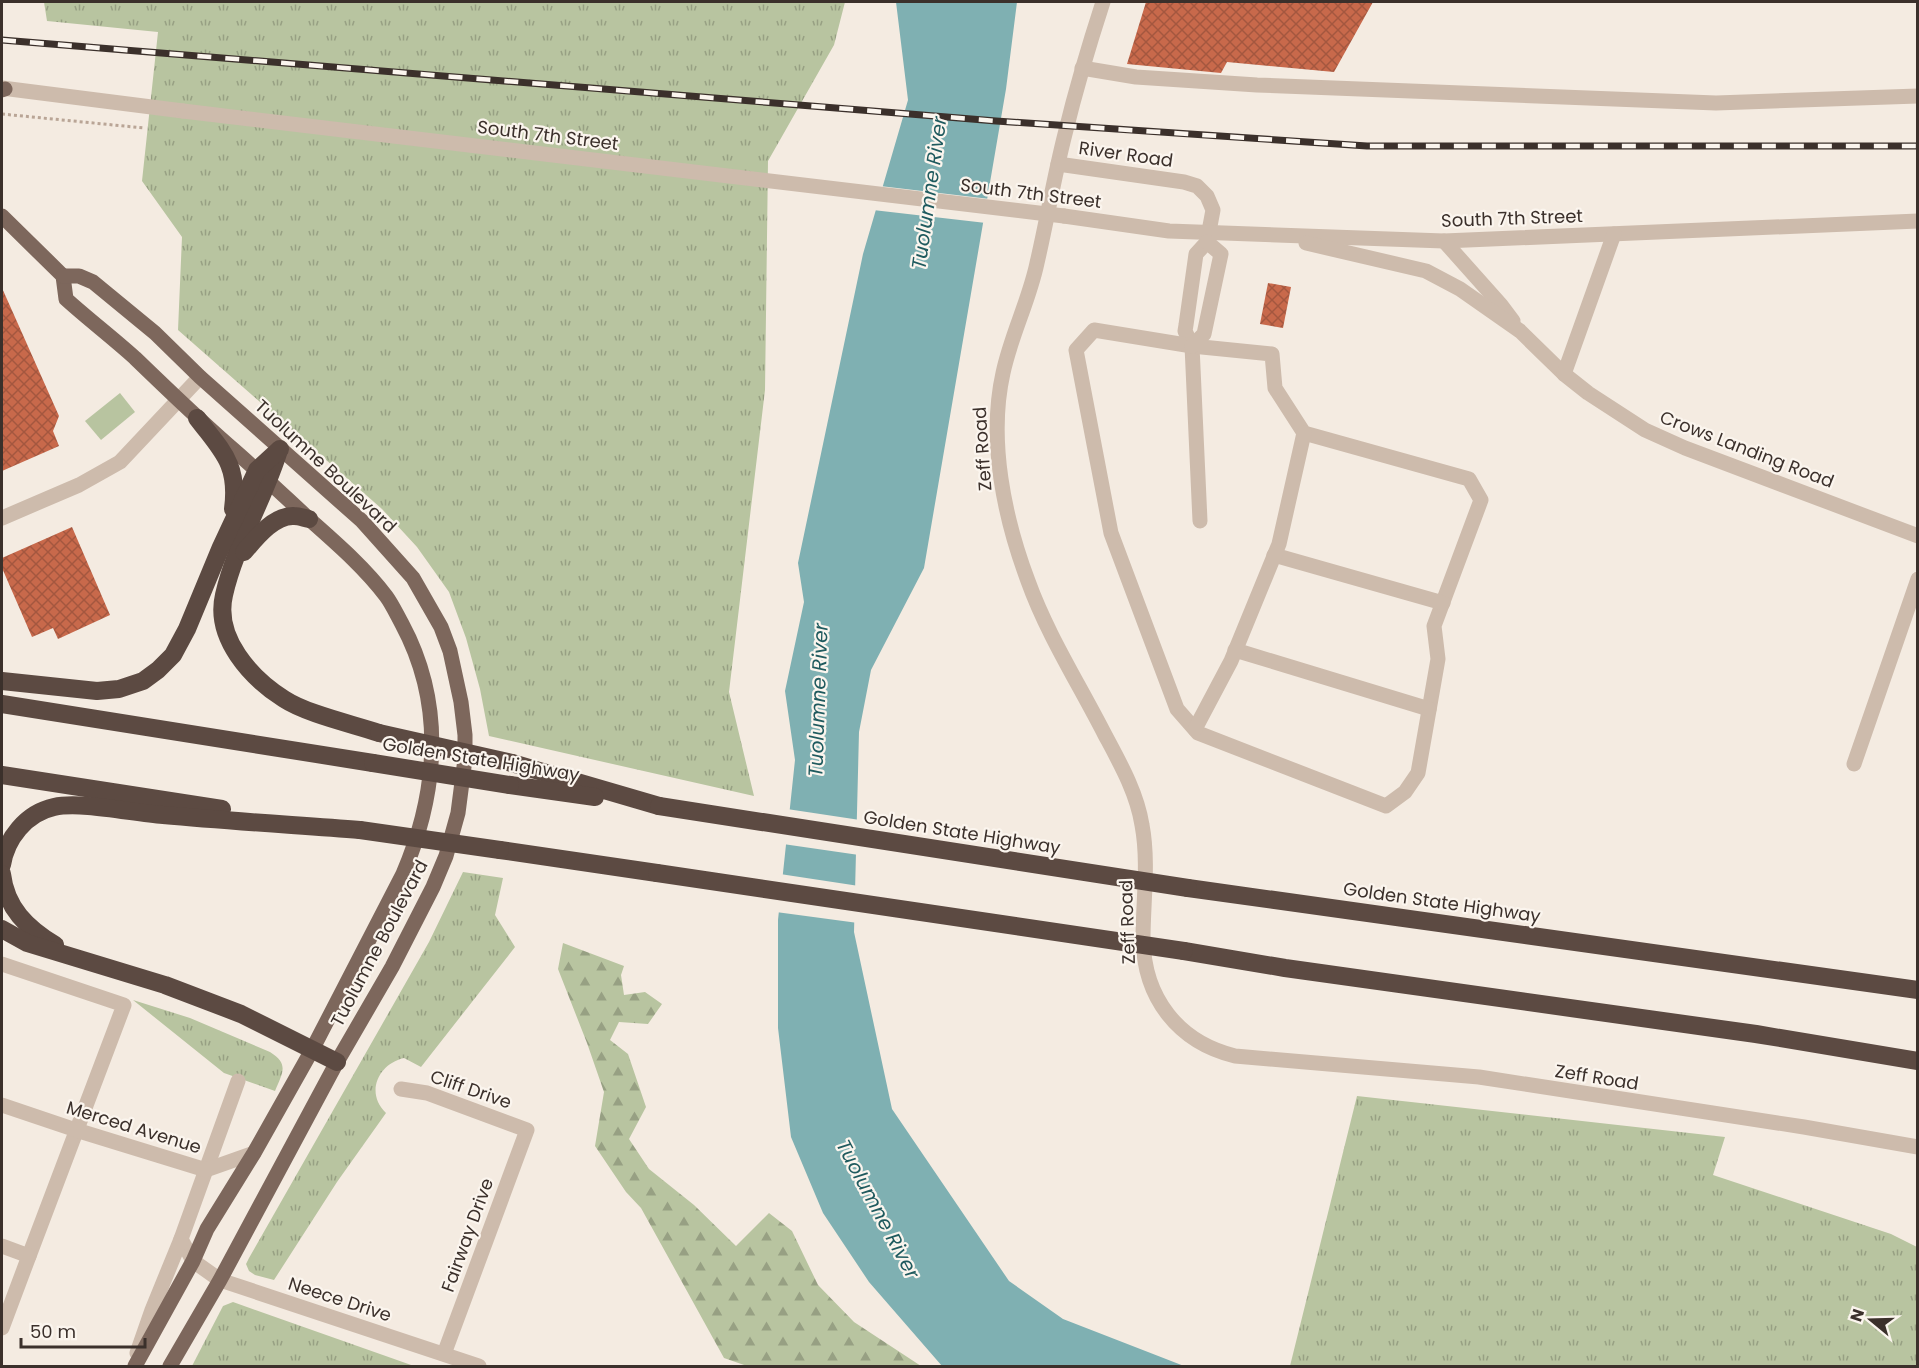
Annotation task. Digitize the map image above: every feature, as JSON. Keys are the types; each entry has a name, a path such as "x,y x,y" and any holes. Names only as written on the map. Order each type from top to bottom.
{"highway":[{"path":"2,681 97,691 119,689 142,681 158,670 173,655 188,629 234,508 236,486 230,462 197,418"},
{"path":"221,547 280,448"},
{"path":"263,476 260,498 223,598 222,616 233,649 247,668 285,700 379,733 512,763 659,806"},
{"path":"235,562 257,536 282,518 294,516 309,519"},
{"name":"Golden State Highway","path":"2,704 373,764 1188,888 1917,990"},
{"path":"2,775 1285,968 1756,1034 1917,1061"},
{"path":"2,865 9,843 17,831 30,819 52,807 70,805 162,815 360,830"},
{"path":"2,874 6,895 12,908 21,919 34,932 72,956"},
{"path":"2,928 27,943 165,985 241,1014 337,1062"}],"main road":[{"name":"Tuolumne Boulevard","path":"2,216 63,276 66,299 339,544 387,597 411,641 418,660 433,737 433,757 426,807 416,845 404,874 312,1050 254,1153 207,1229 193,1261 134,1366"},
{"name":"Tuolumne Boulevard","path":"63,276 79,276 93,282 155,333 200,377 362,521 413,578 441,627 450,651 461,702 465,735 465,759 458,813 446,856 433,887 392,967 337,1062 220,1280 170,1366"}],"street":[{"name":"River Road","path":"1102,2 1082,68 1058,164 1184,182 1197,186 1207,196 1212,210 1207,237"},
{"path":"1082,68 1136,76 1246,84 1716,103 1917,96"},
{"name":"South 7th Street","path":"2,89 1064,216 1207,237 1267,235 1444,241 1917,221"},
{"name":"Zeff Road","path":"1058,164 1034,280 1003,370 998,402 1000,469 1014,542 1028,582 1044,620 1119,760 1138,808 1144,852 1145,959 1155,993 1174,1023 1199,1044 1234,1056 1479,1077 1804,1127 1917,1147"},
{"path":"1564,374 1614,234"},
{"name":"Crows Landing Road","path":"1267,235 1426,271 1460,289 1520,331 1564,374 1623,417 1664,440 1917,536"},
{"path":"1192,346 1204,334 1221,254 1207,237 1196,254 1185,331 1192,346 1200,521"},
{"name":"Crows Landing Road","path":"1444,241 1501,305 1520,331"},
{"path":"1094,330 1192,346 1272,354 1275,388 1304,433 1469,478 1481,500 1434,626 1438,659 1418,773 1405,792 1386,806 1198,733 1177,709 1110,533 1076,350 1094,330"},
{"path":"2,518 79,485 120,462 200,377"},
{"path":"1195,729 1235,650 1279,544 1304,433"},
{"path":"1274,555 1443,603"},
{"path":"1854,764 1917,579"},
{"path":"1235,650 1429,709"},
{"path":"2,964 124,1005 2,1328"},
{"name":"Tuolumne Boulevard","path":"134,1366 152,1311 181,1239 238,1081"},
{"name":"Cliff Drive","path":"401,1089 427,1093 527,1130"},
{"name":"Merced Avenue","path":"2,1105 206,1170 254,1153"},
{"name":"Fairway Drive","path":"444,1354 527,1130"},
{"path":"181,1239 193,1261"},
{"path":"2,1246 29,1256"},
{"name":"Neece Drive","path":"193,1261 220,1280 478,1366"}],"path":[{"path":"2,114 144,128"}],"green space":[{"path":"44,2 845,2 834,45 768,161 765,390 729,692 754,796 489,736 480,689 466,638 449,592 417,547 382,509 178,330 182,237 142,181 158,32 47,21"},
{"path":"120,393 135,412 101,440 85,421"},
{"path":"463,872 503,878 495,915 515,947 421,1067 404,1058 387,1066 381,1073 377,1080 376,1097 386,1113 337,1182 274,1280 255,1275 249,1271 246,1264 249,1258 429,942"},
{"path":"563,943 624,966 621,975 624,995 645,992 662,1004 648,1024 619,1022 610,1040 628,1054 646,1107 629,1139 649,1169 694,1205 736,1246 769,1213 792,1231 818,1285 854,1322 921,1366 747,1366 724,1358 641,1208 626,1192 595,1146 604,1092 558,969"},
{"path":"133,1000 190,1018 270,1052 280,1060 283,1069 275,1091 224,1073"},
{"path":"1357,1096 1725,1137 1713,1175 1891,1234 1917,1247 1917,1366 1290,1366"},
{"path":"233,1302 414,1366 192,1366 223,1306"}],"water":[{"name":"Tuolumne River","path":"896,2 1017,2 1006,89 924,568 871,670 859,732 854,932 892,1109 1009,1281 1063,1319 1184,1366 942,1366 869,1282 823,1213 791,1137 778,1028 778,920 795,760 785,691 804,602 798,563 863,254 908,100"}],"pier":[{"path":"880,186 990,199 986,223 873,210"},
{"path":"787,809 860,820 859,855 783,844"},
{"path":"780,874 859,886 858,923 776,912"}],"building":[{"path":"1146,2 1373,2 1334,72 1227,62 1221,73 1127,64"},
{"path":"1268,283 1291,287 1283,328 1260,324"},
{"path":"2,288 59,416 53,431 59,446 2,471"},
{"path":"72,527 110,615 58,639 53,628 32,637 2,568 2,558"}],"railway":[{"path":"2,40 996,121 1367,146 1918,146"}]}
